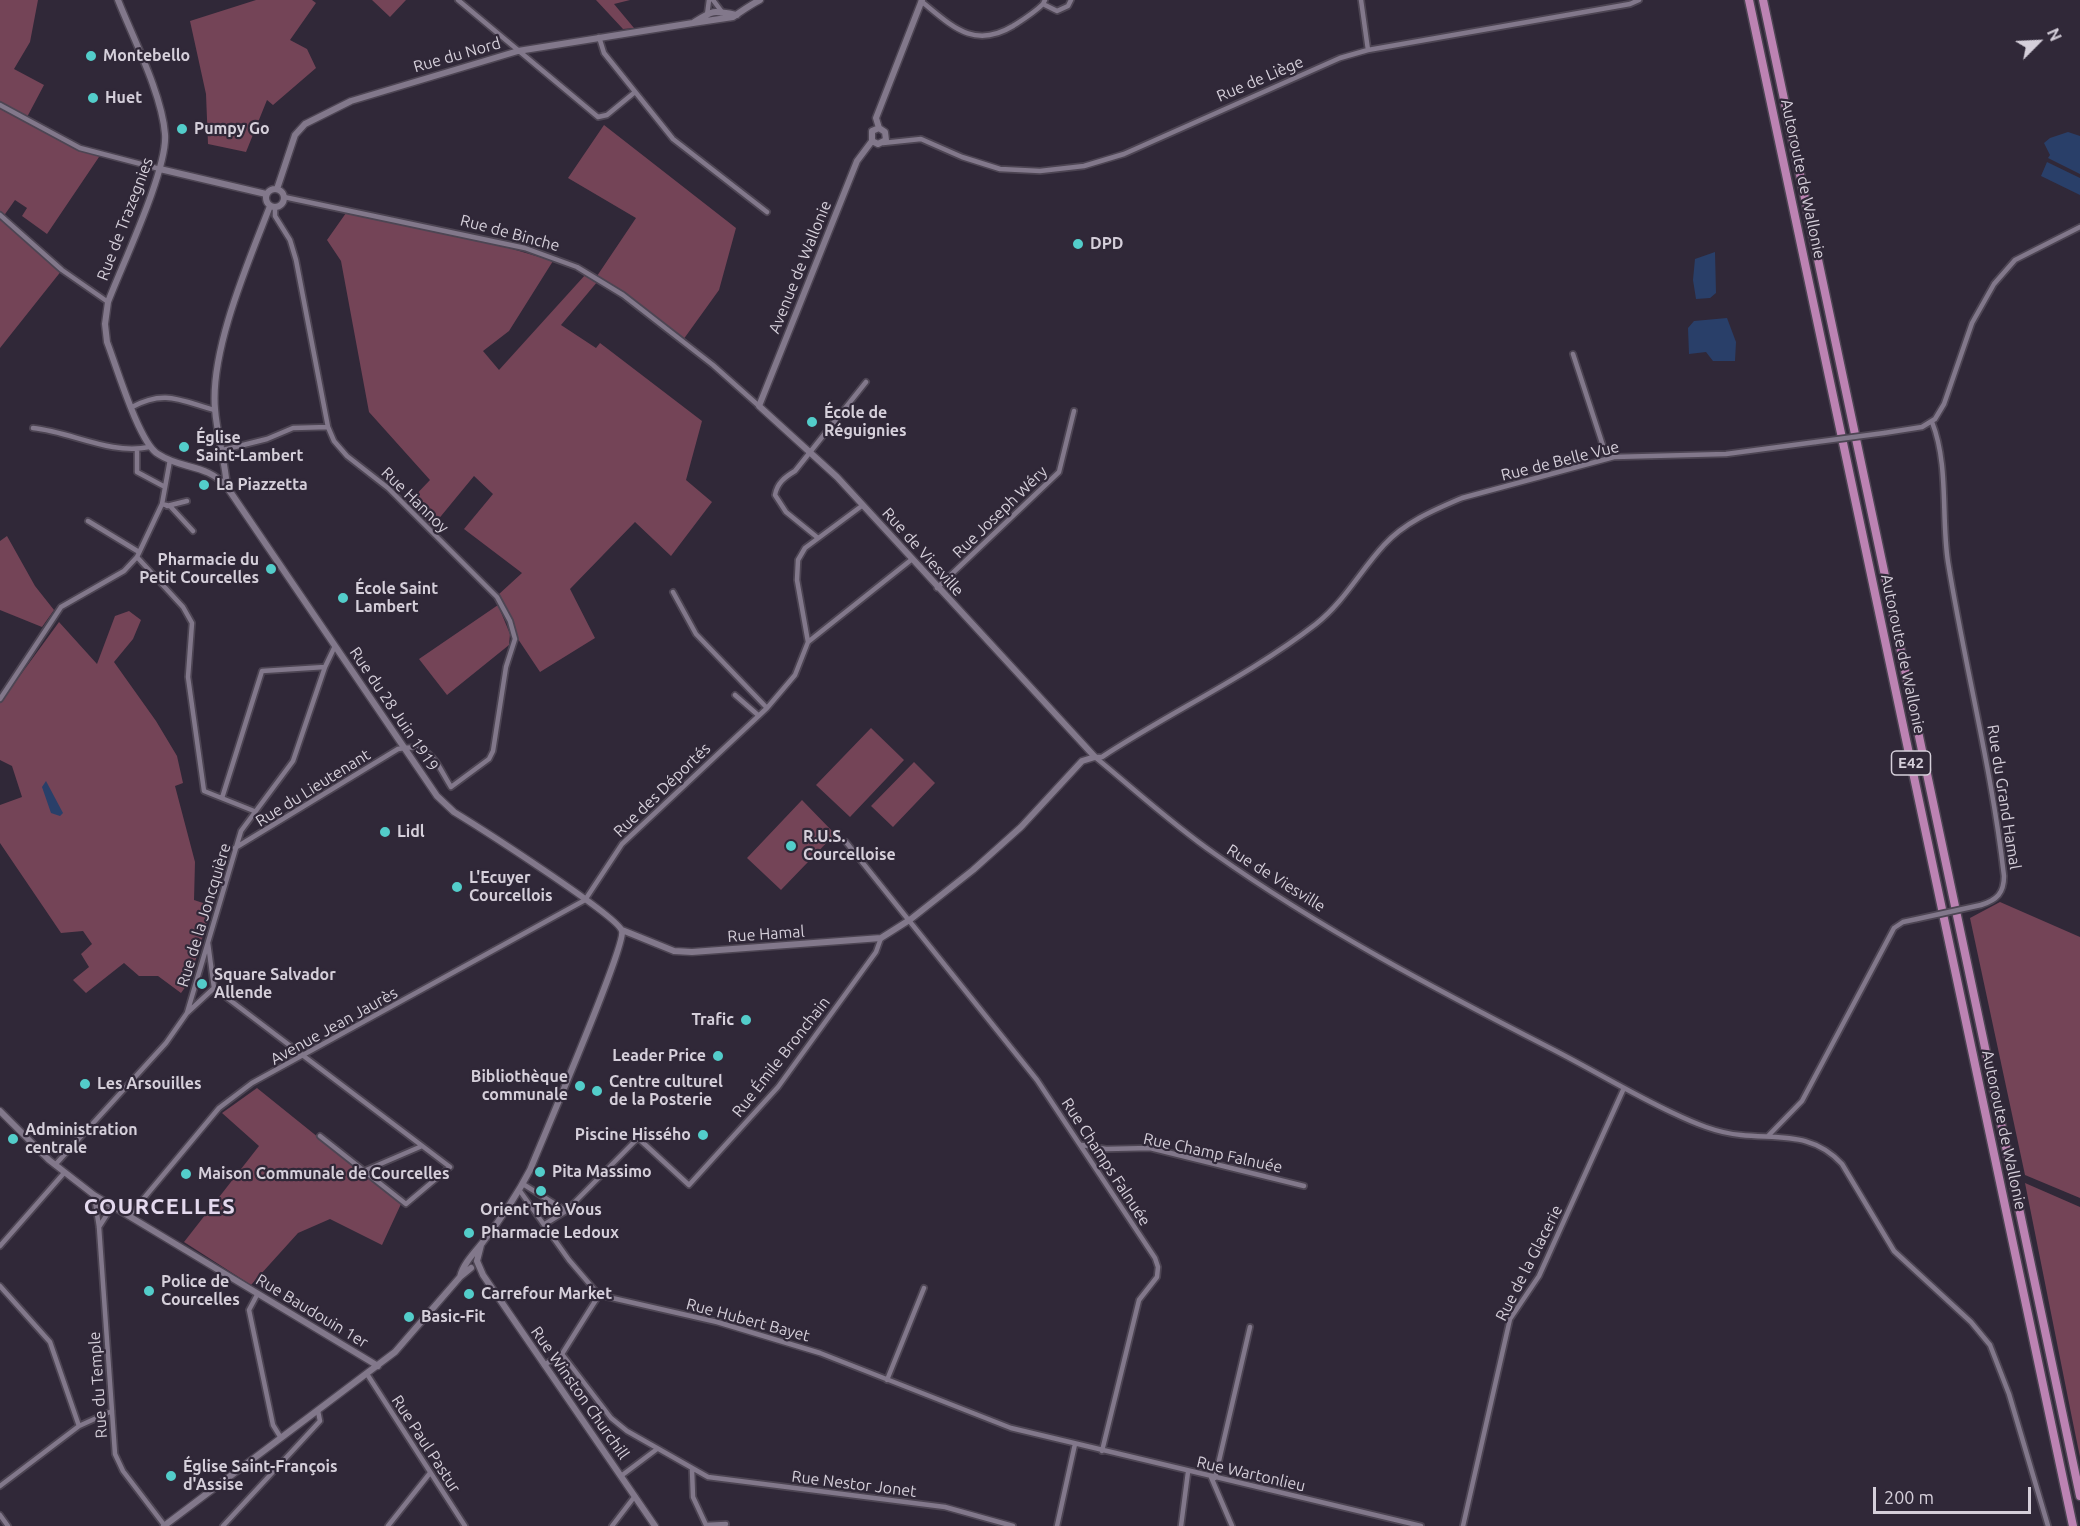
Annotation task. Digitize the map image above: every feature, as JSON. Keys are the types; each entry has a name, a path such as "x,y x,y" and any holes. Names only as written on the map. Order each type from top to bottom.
{"highway":[{"name":"Autoroute de Wallonie","path":"1749,0 2073,1526"},
{"name":"Autoroute de Wallonie","path":"1763,0 2080,1496"}],"main road":[{"name":"Rue de Trazegnies","path":"118,0 160,105 166,135 160,169 108,302 105,324 107,342 148,447"},
{"name":"Rue du Nord","path":"277,189 287,155 296,135 305,124 377,92 518,51 736,15 760,0"},
{"path":"879,128 871,134 872,141 876,144 883,143 886,135 879,128 876,118 922,0"},
{"name":"Rue du Nord","path":"693,22 706,13 722,11 736,15"},
{"name":"Avenue de Wallonie","path":"759,406 857,161 872,141"},
{"path":"160,169 266,194 277,189 284,197 280,206 272,207 266,202 266,194"},
{"path":"227,487 215,410 221,345 272,207"},
{"name":"Rue de Binche","path":"759,406 810,452 862,505"},
{"path":"148,447 170,459 216,474 227,487"},
{"name":"Rue du 28 Juin 1919","path":"227,487 429,787 454,812 585,900 618,924 622,930"},
{"name":"Rue de Viesville","path":"862,505 1095,757"},
{"name":"Rue Hamal","path":"622,930 674,951 692,952 881,938 910,919 973,870 1021,827 1082,761 1095,757"},
{"path":"164,1526 378,1366 394,1352 460,1277 462,1270 473,1265 472,1253 481,1245 521,1187 603,992 622,940 622,930"},
{"name":"Rue Baudouin 1er","path":"0,1111 55,1165 94,1195 213,1264 257,1295 378,1366"},
{"name":"Rue Winston Churchill","path":"473,1265 483,1275 656,1526"}],"street":[{"path":"458,0 598,117 607,115 635,92"},
{"path":"711,0 722,11 715,20 706,13 711,0"},
{"path":"922,0 952,26 969,34 980,36 1004,31 1044,2 1057,11 1068,6 1071,0"},
{"path":"1361,0 1368,50"},
{"name":"Rue de Liège","path":"883,143 921,139 962,158 1000,169 1040,171 1083,166 1124,154 1334,60 1368,50 1630,4 1639,0"},
{"path":"599,37 604,53 680,145 767,212"},
{"path":"0,105 80,148 160,169"},
{"name":"Rue de Liège","path":"886,135 898,141"},
{"name":"Rue de Binche","path":"284,197 548,254 623,295 713,365 759,406"},
{"name":"Rue Hannoy","path":"272,207 290,240 296,260 328,427 334,441 347,456 388,488 497,597 510,621 515,639 506,667 493,751 489,759 452,787 428,751 420,747 404,748"},
{"path":"0,215 62,270 108,302"},
{"path":"1932,422 1944,404 1972,323 1994,284 2015,260 2080,227"},
{"path":"1573,354 1607,459"},
{"path":"818,538 786,512 775,495 776,488 785,476 795,471 866,382"},
{"path":"132,408 149,398 160,396 215,410"},
{"name":"Rue Joseph Wéry","path":"937,588 1059,472 1074,411"},
{"name":"Rue de Belle Vue","path":"1095,757 1102,757 1143,730 1217,691 1315,624 1347,593 1385,544 1419,518 1462,498 1607,459 1726,454 1884,433 1922,427 1932,422"},
{"name":"Rue du Grand Hamal","path":"1769,1135 1802,1101 1894,928 1903,922 1981,905 2000,896 2004,887 1988,760 1947,556 1940,457 1932,422"},
{"path":"223,450 267,440 293,428 328,427"},
{"path":"33,428 62,432 105,447 137,449 148,447"},
{"path":"137,449 137,472 165,488"},
{"path":"0,699 61,607 124,571 137,557 165,505 165,488 170,459"},
{"path":"165,505 187,501"},
{"path":"165,505 193,531"},
{"path":"862,505 805,548 798,560 797,580 808,642 911,560"},
{"path":"88,521 139,552"},
{"path":"137,557 183,607 192,623 188,677 204,791 254,811"},
{"path":"673,592 696,634 767,708"},
{"name":"Rue des Déportés","path":"585,900 622,844 767,708 795,675 808,642"},
{"name":"Rue de la Joncquière","path":"55,1165 166,1043 187,1013 241,831 293,761 334,646"},
{"path":"222,798 262,671 325,667"},
{"path":"735,695 758,715"},
{"name":"Rue du Lieutenant","path":"235,848 404,748"},
{"name":"Rue de Viesville","path":"1095,757 1151,806 1267,890 1447,996 1624,1088 1710,1129 1741,1135 1769,1135 1815,1144 1832,1153 1842,1164 1894,1251 1984,1335 2008,1394 2048,1526"},
{"path":"846,842 910,919"},
{"name":"Avenue Jean Jaurès","path":"129,1216 219,1108 252,1083 305,1056 585,900"},
{"name":"Rue Champs Falnuée","path":"910,919 1037,1080 1082,1145 1158,1267 1152,1286 1139,1300 1102,1451"},
{"name":"Rue Émile Bronchain","path":"567,1211 638,1138 689,1185 778,1087 876,952 881,938"},
{"path":"208,941 214,988 450,1167 406,1204 320,1136"},
{"path":"187,1013 214,988"},
{"name":"Rue de la Glacerie","path":"1463,1526 1510,1319 1539,1276 1624,1088"},
{"name":"Rue Champ Falnuée","path":"1082,1145 1106,1149 1150,1148 1304,1186"},
{"path":"364,1171 422,1146"},
{"path":"0,1246 64,1173"},
{"path":"521,1187 567,1211"},
{"path":"521,1187 569,1260 599,1295 562,1354 544,1365"},
{"name":"Rue du Temple","path":"94,1195 99,1227 115,1454 123,1471 164,1526"},
{"path":"99,1227 113,1205"},
{"path":"545,1224 567,1211"},
{"path":"0,1286 50,1342 79,1426"},
{"path":"887,1380 924,1288"},
{"path":"257,1295 249,1310 273,1425 281,1438"},
{"name":"Rue Hubert Bayet","path":"599,1295 740,1329 820,1353 1011,1428 1075,1444"},
{"path":"1232,1526 1213,1477 1250,1327"},
{"name":"Rue Nestor Jonet","path":"562,1354 611,1418 657,1449 708,1477 945,1507 1013,1526"},
{"name":"Rue Paul Pastur","path":"367,1374 465,1526"},
{"path":"0,1486 79,1426 112,1411"},
{"path":"224,1526 320,1421 318,1411"},
{"path":"1058,1526 1075,1444"},
{"name":"Rue Wartonlieu","path":"1075,1444 1421,1526"},
{"path":"621,1476 657,1449"},
{"path":"692,1470 693,1497 706,1525 726,1524"},
{"path":"1181,1526 1188,1472"},
{"path":"388,1526 430,1473"},
{"path":"612,1526 635,1497"},
{"path":"0,1515 8,1526"}],"shaded area":[{"path":"0,0 38,0 30,42 14,69 44,85 26,119 80,148 101,154 47,234 22,216 27,208 15,200 3,217 62,270 0,348"},
{"path":"256,0 312,0 316,3 290,40 307,49 316,68 273,105 267,100 246,152 208,144 206,94 190,21"},
{"path":"372,0 406,0 390,17"},
{"path":"596,0 630,0 614,4 634,28 623,29"},
{"path":"604,125 736,228 719,290 683,340 618,289 597,276 636,218 568,178"},
{"path":"346,213 509,248 553,261 509,331 483,351 499,370 586,274 598,281 561,325 596,348 600,343 702,421 686,480 712,502 671,556 635,522 570,589 595,638 540,672 518,639 498,595 522,573 464,529 493,494 474,476 432,527 408,503 430,480 369,412 341,261 327,240"},
{"path":"7,536 35,586 54,610 42,627 0,610 0,541"},
{"path":"498,605 510,634 509,645 447,695 419,659"},
{"path":"129,611 141,620 133,639 114,662 156,721 177,756 183,783 175,786 195,862 194,900 212,906 189,982 181,993 158,976 139,976 124,963 86,993 73,980 89,967 81,954 92,944 83,931 61,933 0,843 0,805 22,797 12,766 0,760 0,703 59,622 97,664 115,616"},
{"name":"R.U.S. Courcelloise","path":"871,728 904,760 850,817 816,785"},
{"path":"914,762 935,783 893,827 871,806"},
{"name":"R.U.S. Courcelloise","path":"802,800 835,834 781,890 747,858"},
{"path":"2000,902 2080,937 2080,1198 2025,1175 1970,918"},
{"path":"257,1088 401,1204 382,1245 330,1219 298,1233 251,1285 184,1242 259,1146 222,1113"},
{"path":"2025,1183 2080,1207 2080,1457 2072,1418"}],"water":[{"path":"2068,132 2080,136 2080,174 2048,158 2050,155 2044,143 2050,138"},
{"path":"2047,162 2080,178 2080,195 2041,176"},
{"path":"1715,252 1716,293 1710,298 1696,299 1693,280 1695,259"},
{"path":"1727,318 1736,342 1735,361 1713,361 1706,352 1689,354 1688,328 1694,321"},
{"path":"46,781 63,813 60,816 51,813 42,787"}],"place":[{"name":"Montebello","path":"91,56"},
{"name":"Huet","path":"93,98"},
{"name":"Pumpy Go","path":"182,129"},
{"name":"DPD","path":"1078,244"},
{"name":"École de Réguignies","path":"812,422"},
{"name":"Église Saint-Lambert","path":"184,447"},
{"name":"La Piazzetta","path":"204,485"},
{"name":"Pharmacie du Petit Courcelles","path":"271,569"},
{"name":"École Saint Lambert","path":"343,598"},
{"name":"Lidl","path":"385,832"},
{"name":"R.U.S. Courcelloise","path":"791,846"},
{"name":"L'Ecuyer Courcellois","path":"457,887"},
{"name":"Square Salvador Allende","path":"202,984"},
{"name":"Trafic","path":"746,1020"},
{"name":"Leader Price","path":"718,1056"},
{"name":"Les Arsouilles","path":"85,1084"},
{"name":"Bibliothèque communale","path":"580,1086"},
{"name":"Centre culturel de la Posterie","path":"597,1091"},
{"name":"Piscine Hissého","path":"703,1135"},
{"name":"Administration centrale","path":"13,1139"},
{"name":"Pita Massimo","path":"540,1172"},
{"name":"Maison Communale de Courcelles","path":"186,1174"},
{"name":"Orient Thé Vous","path":"541,1191"},
{"name":"Pharmacie Ledoux","path":"469,1233"},
{"name":"Police de Courcelles","path":"149,1291"},
{"name":"Carrefour Market","path":"469,1294"},
{"name":"Basic-Fit","path":"409,1317"},
{"name":"Église Saint-François d'Assise","path":"171,1476"}],"district":[{"name":"COURCELLES","path":"160,1207"}]}
